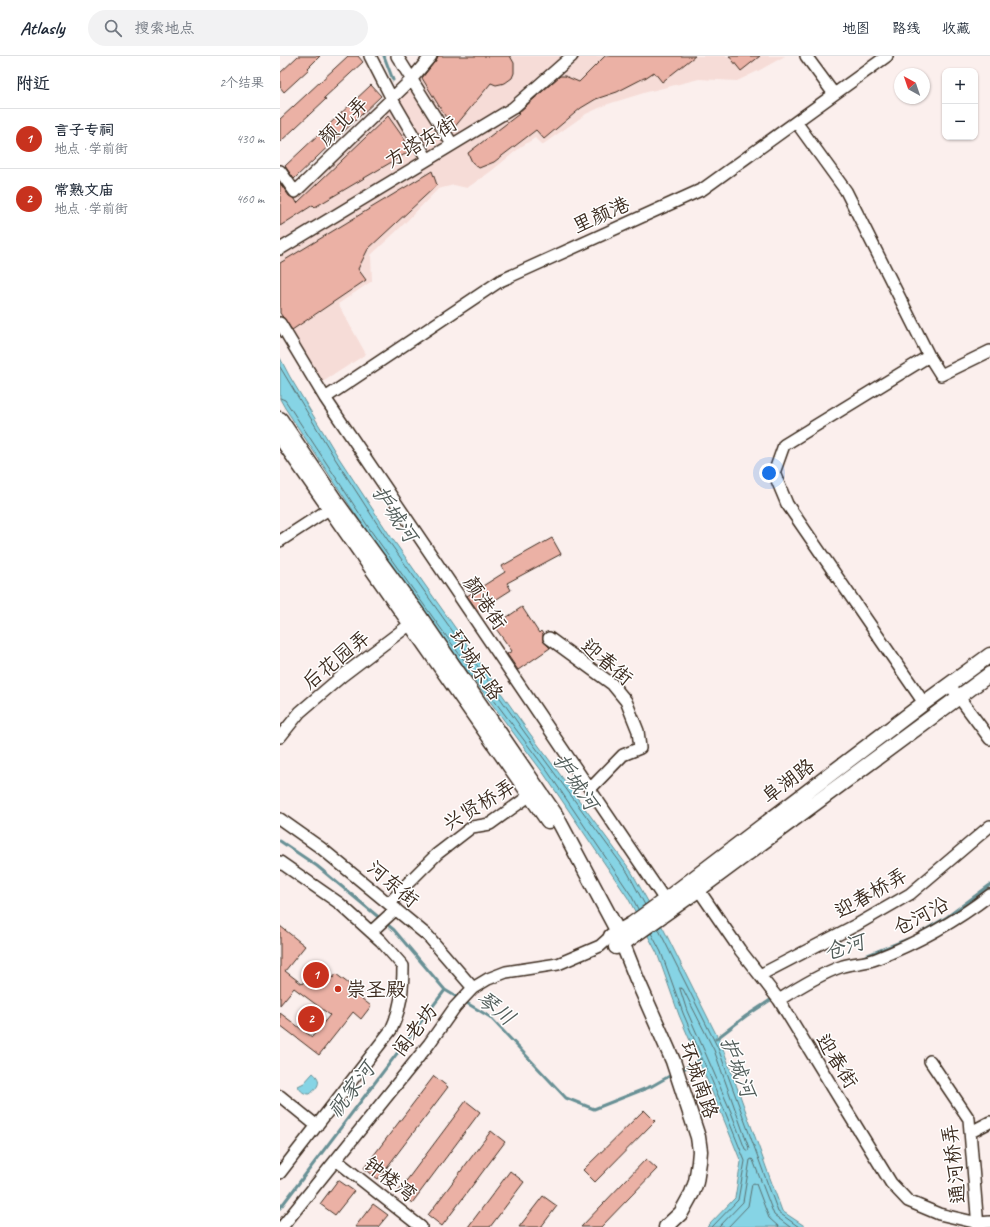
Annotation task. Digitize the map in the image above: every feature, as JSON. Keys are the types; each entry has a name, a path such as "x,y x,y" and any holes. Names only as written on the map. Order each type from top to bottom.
{"main road":[{"name":"环城东路","path":"280,419 332,505"},
{"name":"环城东路","path":"280,437 332,505 415,620 534,793 554,814 613,941"},
{"name":"阜湖路","path":"695,885 924,703 990,656"},
{"name":"阜湖路","path":"613,941 635,928 990,674"},
{"name":"环城南路","path":"613,941 670,1063 698,1137 700,1151 696,1182 687,1204 681,1213 666,1227"},
{"name":"环城南路","path":"656,1227 680,1197 693,1165 694,1155 678,1086"}],"street":[{"path":"370,56 427,159"},
{"path":"397,56 452,144"},
{"name":"颜北弄","path":"280,171 295,192 411,80 431,56"},
{"name":"方塔东街","path":"280,249 513,108 572,56"},
{"path":"806,56 834,94"},
{"name":"里颜港","path":"325,398 500,281 703,189 887,56"},
{"path":"796,122 846,191 929,356 941,375 990,351"},
{"name":"颜港街","path":"280,323 325,398 590,789 661,908"},
{"path":"924,703 787,504 774,473 784,445 929,356"},
{"path":"280,541 332,505"},
{"name":"后花园弄","path":"280,737 300,712 342,676 415,620"},
{"name":"迎春街","path":"549,638 612,684 626,701 638,731 640,748 623,755 590,789"},
{"path":"949,684 990,739"},
{"name":"兴贤桥弄","path":"371,932 393,906 405,886 437,854 472,827 490,824 534,793"},
{"name":"河东街","path":"280,819 321,848 428,936 471,991"},
{"name":"迎春桥弄","path":"760,975 858,924 910,894 990,826"},
{"path":"280,862 339,903 381,941 403,966 402,988 397,1018 391,1030 280,1173"},
{"name":"迎春街","path":"695,885 736,944 776,996 891,1183 908,1201 939,1214 978,1225 990,1222"},
{"name":"仓河沿","path":"776,996 844,966 874,960 944,927 970,911 990,895"},
{"name":"阁老坊","path":"282,1227 424,1050 455,1007 471,991 488,979 506,972 558,964 613,941"},
{"name":"通河桥弄","path":"930,1061 970,1120 978,1225"},
{"path":"280,1096 317,1126"},
{"path":"972,1132 990,1122"},
{"name":"钟楼湾","path":"336,1160 421,1227"}],"shaded area":[{"path":"432,56 785,56 737,81 699,79 647,92 608,104 586,114 542,145 535,138 522,146 490,172 467,188 454,185 438,189 371,255 372,281 338,304 366,354 318,385 280,324 280,169 297,193"}],"water":[{"path":"280,358 337,455 389,534 528,731 631,871 664,930 722,1046 782,1211 806,1227 707,1227 735,1198 741,1162 679,1015 657,953 628,898 544,774 454,653 368,533 285,408 280,399"},
{"path":"313,1073 318,1078 316,1089 310,1094 304,1093 298,1086 304,1083"}],"building":[{"path":"298,56 320,56 308,68 309,69 284,92 280,87 280,73"},
{"path":"348,56 358,56 363,62 280,142 280,119"},
{"path":"438,56 510,56 514,63 514,73 512,78 505,83 496,85 491,83 453,129 422,78"},
{"path":"605,56 695,56 662,82 654,72 617,92 596,99 581,108 544,139 536,130 494,162 479,168 472,162 468,153 519,114 518,113 560,76 565,76 579,82"},
{"path":"729,56 760,56 741,71"},
{"path":"371,85 381,96 294,179 285,166"},
{"path":"388,116 412,150 315,207 313,205 280,226 280,183 289,196 295,199 297,203"},
{"path":"432,171 437,185 368,249 358,269 366,280 292,330 280,313 280,263"},
{"path":"552,538 561,554 507,583 511,590 478,611 467,596 505,572 502,566"},
{"path":"522,607 539,633 541,631 543,634 543,641 550,648 518,670 507,654 512,651 494,626"},
{"path":"280,926 305,946 285,971 302,984 317,965 333,978 336,974 353,987 351,990 371,1006 361,1019 353,1012 319,1055 280,1025 280,1013 312,1037 330,1015 294,988 280,1005"},
{"path":"434,1076 448,1087 378,1179 364,1168"},
{"path":"466,1101 480,1112 412,1203 398,1192"},
{"path":"644,1110 655,1121 595,1182 583,1170"},
{"path":"491,1131 505,1142 442,1226 428,1215"},
{"path":"646,1159 657,1169 601,1227 581,1227"},
{"path":"510,1171 524,1182 490,1227 468,1227"},
{"path":"338,1180 354,1191 335,1215 320,1204"},
{"path":"543,1196 557,1206 541,1227 519,1227"},
{"path":"373,1204 388,1215 378,1227 355,1227"}],"waterway":[{"path":"384,56 393,80"},
{"name":"琴川","path":"280,841 317,866 394,930 445,990 490,1017 566,1098 594,1109 652,1086 673,1074"},
{"name":"仓河","path":"920,933 947,917 990,885"},
{"name":"仓河","path":"863,957 908,939"},
{"name":"祝家河","path":"280,1208 445,990"},
{"name":"仓河","path":"716,1039 746,1016 775,997"},
{"name":"琴川","path":"680,1071 701,1059"}],"place":[{"name":"言子专祠","path":"316,975"},
{"name":"崇圣殿","path":"338,989"},
{"name":"常熟文庙","path":"311,1019"}],"water label":[{"name":"护城河","path":"395,514"},
{"name":"护城河","path":"576,782"},
{"name":"护城河","path":"738,1067"}]}
